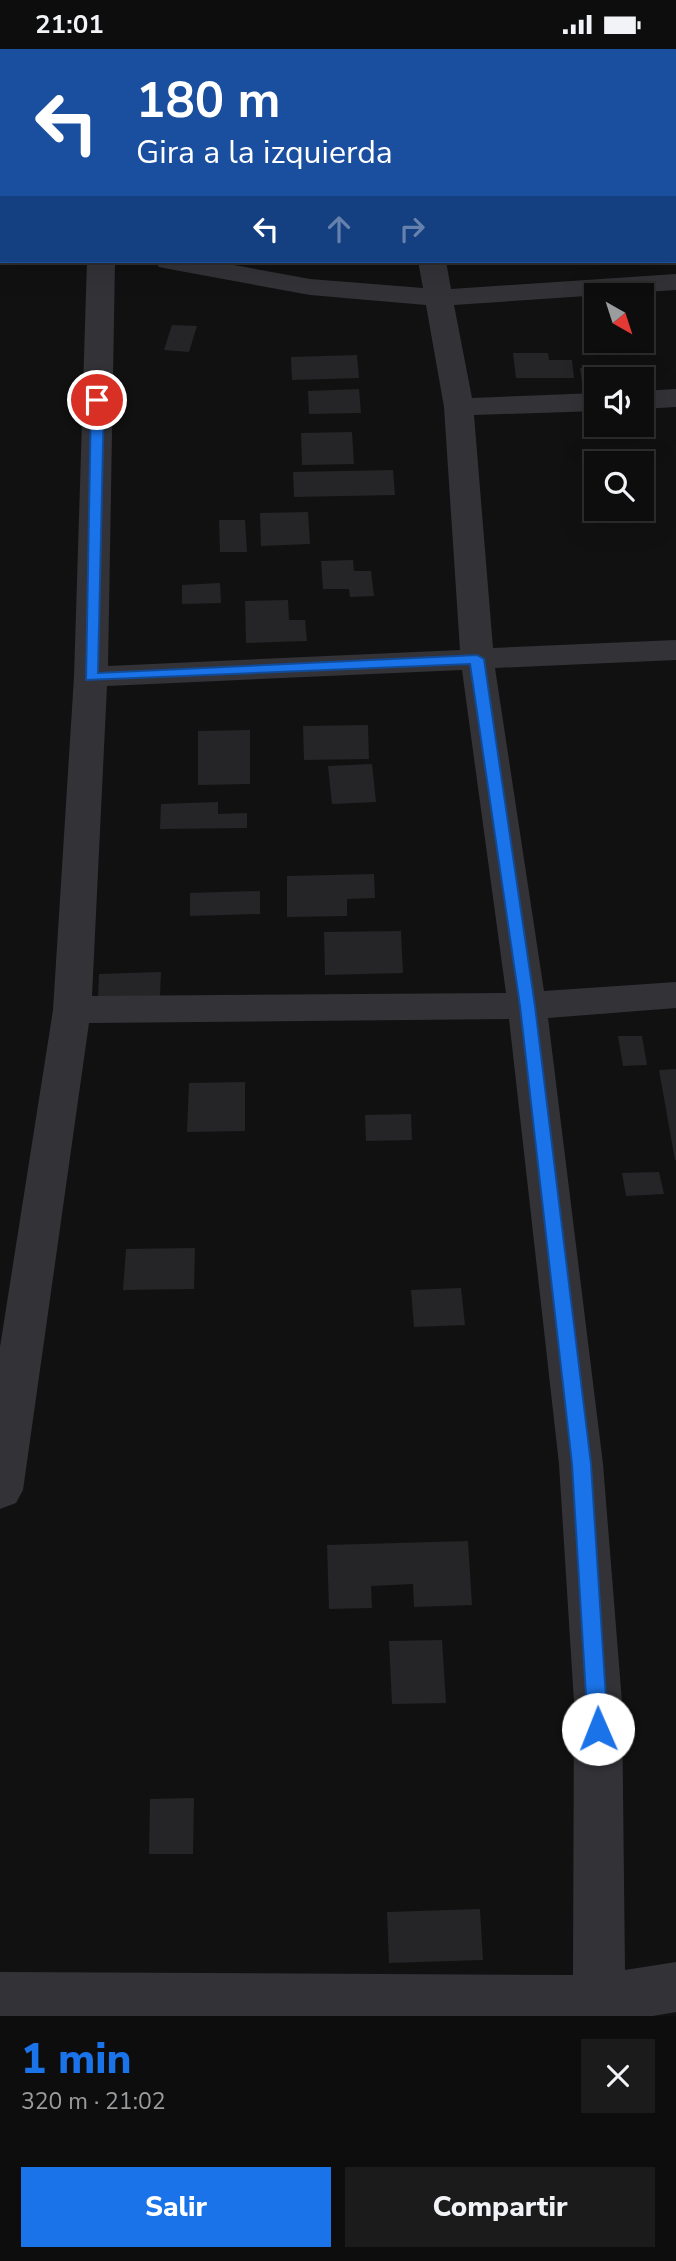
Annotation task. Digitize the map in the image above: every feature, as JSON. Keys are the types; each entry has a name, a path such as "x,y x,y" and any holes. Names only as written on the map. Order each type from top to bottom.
{"street":[{"path":"0,1490 72,1010 91,677 101,263"},
{"path":"180,263 310,287 435,279 676,282"},
{"path":"435,279 459,407 477,659 527,1006 582,1464 598,1702 599,2008"},
{"path":"654,399 676,398"},
{"path":"459,407 584,402"},
{"path":"91,677 676,650"},
{"path":"72,1010 527,1006 676,995"},
{"path":"0,1997 599,2008 676,1987"}],"building":[{"path":"172,325 197,326 189,352 164,350"},
{"path":"513,353 548,353 549,360 572,360 574,378 516,378"},
{"path":"357,355 359,378 292,380 291,357"},
{"path":"580,368 584,368 584,390 583,390"},
{"path":"359,389 361,413 309,414 308,391"},
{"path":"352,432 354,464 302,465 301,433"},
{"path":"393,470 395,495 294,497 293,472"},
{"path":"308,512 310,544 261,546 260,513"},
{"path":"219,520 245,520 247,552 220,552"},
{"path":"353,560 354,571 371,571 374,596 350,597 349,589 323,589 321,561"},
{"path":"220,583 221,603 182,604 182,585"},
{"path":"288,600 289,620 305,620 307,641 246,643 245,601"},
{"path":"368,725 369,759 304,760 303,726"},
{"path":"250,730 250,784 198,785 198,731"},
{"path":"372,764 376,802 332,804 328,766"},
{"path":"218,802 218,814 247,813 247,828 160,829 161,804"},
{"path":"374,874 375,898 347,899 347,916 287,917 287,876"},
{"path":"260,891 260,914 190,916 190,893"},
{"path":"401,931 403,973 325,975 324,932"},
{"path":"161,972 160,996 98,997 99,974"},
{"path":"618,1036 642,1036 647,1065 623,1066"},
{"path":"676,1069 676,1160 675,1160 659,1070"},
{"path":"245,1082 245,1131 187,1132 189,1083"},
{"path":"411,1114 412,1140 366,1141 365,1115"},
{"path":"659,1172 664,1194 626,1196 622,1173"},
{"path":"195,1248 194,1289 123,1290 126,1249"},
{"path":"461,1288 465,1325 414,1327 411,1290"},
{"path":"468,1541 472,1605 414,1607 413,1584 371,1586 372,1608 329,1609 327,1545"},
{"path":"442,1640 446,1703 392,1704 389,1641"},
{"path":"194,1798 193,1854 149,1854 150,1799"},
{"path":"480,1909 483,1960 389,1963 387,1912"}],"route":[{"path":"97,400 91,677 477,659 527,1006 582,1464 598,1729"}]}
